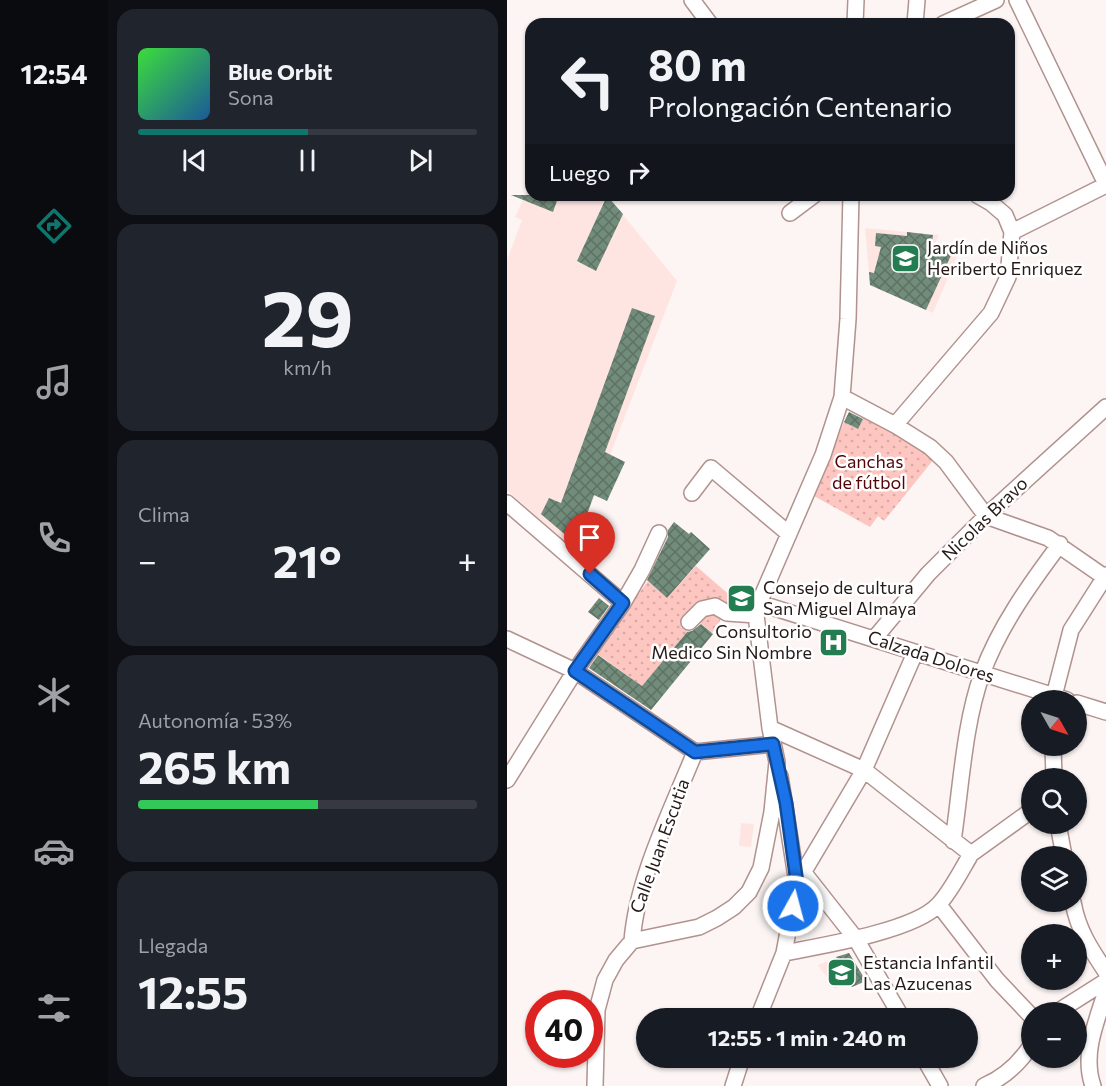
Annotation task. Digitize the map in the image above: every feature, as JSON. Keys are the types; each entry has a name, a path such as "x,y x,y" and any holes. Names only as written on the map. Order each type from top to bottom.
{"street":[{"path":"692,0 706,18"},
{"path":"916,18 917,0"},
{"path":"956,18 996,0"},
{"path":"1013,232 1106,184 1017,0"},
{"path":"855,1 855,18"},
{"path":"791,213 806,201"},
{"path":"849,201 848,319 842,398 823,455 758,609 770,728 800,878 856,939 896,1008"},
{"path":"895,425 991,314 1008,277 1013,232 1005,215 988,201"},
{"path":"842,398 895,425 930,447 947,462 986,516 1039,534 1060,544 1105,577 1071,630 1060,690"},
{"name":"Nicolas Bravo","path":"875,639 928,574 986,516 1106,407"},
{"path":"691,493 711,468 789,534"},
{"path":"507,503 623,603"},
{"path":"507,780 575,671 623,603 642,570 659,533"},
{"path":"953,841 972,708 982,673 1003,627 1033,580 1060,544"},
{"name":"Calzada Dolores","path":"689,622 702,609 715,606 727,613 758,609 875,639 1032,690"},
{"path":"507,639 575,671 695,752 773,744"},
{"path":"762,1008 784,953 800,878 864,770 915,653"},
{"path":"1087,706 1106,712"},
{"path":"770,728 864,770 971,854"},
{"name":"Calle Juan Escutia","path":"632,941 634,917 643,884 695,752"},
{"path":"595,1086 597,1010 605,980 616,960 632,941 699,927 734,907 749,892 761,868 767,843 777,762"},
{"path":"784,953 856,939 924,916 939,905 971,854 1021,818"},
{"path":"939,905 997,980 1021,1005"},
{"path":"1075,912 1076,921 1088,944 1106,972"},
{"path":"1073,1002 1106,981"},
{"path":"1093,1086 1089,1076 1089,1048 1106,992"},
{"path":"984,1086 996,1081 1021,1058"},
{"path":"733,1086 739,1068"},
{"path":"930,1068 940,1086"}],"shaded area":[{"path":"525,195 525,201 612,201 677,281 574,549 507,490 507,260 522,220 515,217"},
{"path":"865,228 939,235 935,245 959,252 933,313 870,285"},
{"path":"741,823 754,824 751,847 739,846"},
{"name":"Estancia Infantil Las Azucenas","path":"849,953 866,981 852,987 849,983 835,989 818,965"}],"green space":[{"name":"Canchas de fútbol","path":"864,416 934,459 884,521 878,516 870,527 814,496 844,422 858,429"},
{"path":"696,566 734,599 712,633 697,620 642,686 595,652 648,581 667,598"}],"building":[{"path":"511,195 525,195 525,201"},
{"path":"526,201 557,201 553,212"},
{"path":"605,201 611,201 623,214 596,271 577,261"},
{"path":"907,232 933,235 932,244 953,251 926,310 870,285 869,272 874,273 881,247 875,246 876,233 907,236"},
{"path":"632,308 655,316 605,452 625,462 607,501 594,495 576,544 541,514 549,498 561,503"},
{"path":"849,412 863,419 858,429 844,422"},
{"path":"674,522 689,534 691,532 710,549 667,598 647,580 668,537 668,530"},
{"path":"599,598 609,606 599,620 588,612"},
{"path":"701,624 713,634 651,710 589,668 598,655 642,686 687,632"},
{"path":"849,953 866,981 852,987 836,957"}],"place":[{"name":"Jardín de Niños Heriberto Enriquez","path":"906,258"},
{"name":"Consejo de cultura San Miguel Almaya","path":"742,598"},
{"name":"Consultorio Medico Sin Nombre","path":"833,642"},
{"name":"Estancia Infantil Las Azucenas","path":"842,973"}],"route":[{"path":"590,574 623,603 575,671 695,752 773,744 786,803 797,883 793,906"}]}
